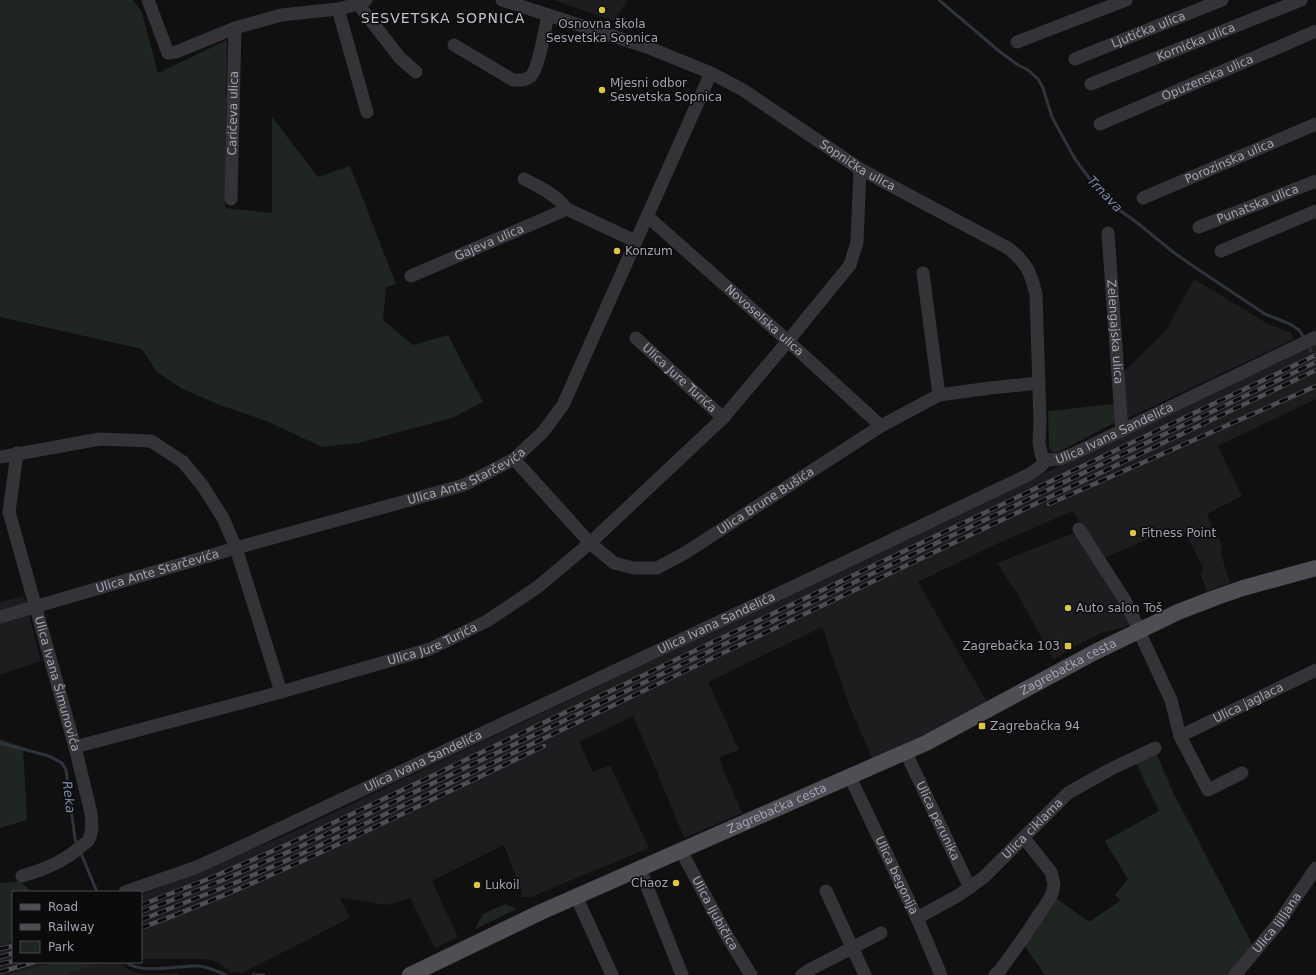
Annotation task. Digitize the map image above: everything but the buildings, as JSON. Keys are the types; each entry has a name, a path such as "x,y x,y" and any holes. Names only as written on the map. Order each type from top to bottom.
{"main road":[{"name":"Zagrebačka cesta","path":"410,975 576,896 906,753 948,732 1095,652 1178,612 1268,580 1316,568"}],"street":[{"path":"148,0 168,53 176,52 235,28 281,15 338,9 362,2 400,58 416,72"},
{"name":"Sopnička ulica","path":"502,0 647,47 711,73 743,90 860,169 1008,248 1019,257 1027,268 1036,295 1040,421 1039,443 1042,457 1046,460"},
{"path":"1017,42 1126,0"},
{"name":"Ljutićka ulica","path":"1075,59 1222,0"},
{"name":"Kornićka ulica","path":"1091,84 1301,0"},
{"path":"338,9 367,112"},
{"path":"454,45 513,80 524,81 532,75 537,64 548,15"},
{"name":"Carićeva ulica","path":"231,199 235,28"},
{"name":"Opuzenska ulica","path":"1100,124 1316,31"},
{"name":"Ulica Ante Starčevića","path":"0,617 236,548 464,485 514,459 543,432 563,405 711,73"},
{"name":"Porozinska ulica","path":"1143,198 1316,124"},
{"name":"Ulica Jure Turića","path":"75,747 281,692 430,649 487,621 539,586 590,543 723,418 850,265 857,242 860,169"},
{"path":"524,179 545,190 562,202 567,209 635,241"},
{"name":"Punatska ulica","path":"1199,227 1316,180"},
{"name":"Gajeva ulica","path":"411,276 567,209"},
{"path":"1221,251 1316,211"},
{"name":"Novoselska ulica","path":"647,216 881,426"},
{"name":"Zelengajska ulica","path":"1108,233 1122,431"},
{"path":"923,273 939,395"},
{"name":"Ulica Jure Turića","path":"636,338 723,418"},
{"name":"Ulica Ivana Sandelića","path":"128,891 197,867 244,846 1030,474 1041,466 1046,460 1060,459 1122,431 1315,338"},
{"name":"Ulica Brune Bušića","path":"514,459 590,543 614,563 634,568 657,568 685,553 881,426 939,395 1039,382"},
{"path":"0,457 100,439 151,441 183,462 202,485 223,518 236,548 281,692"},
{"name":"Ulica Ivana Šimunovića","path":"17,453 9,512 75,747 91,813 92,824 88,841 61,862 22,876"},
{"path":"1079,529 1124,599 1134,619 1170,700 1180,736 1208,790 1242,773"},
{"name":"Ulica jaglaca","path":"1180,736 1316,670"},
{"name":"Ulica ciklama","path":"917,918 960,895 984,877 1068,793 1109,770 1155,748"},
{"name":"Ulica perunika","path":"906,753 970,888"},
{"name":"Ulica begonija","path":"850,778 917,918 941,975"},
{"path":"995,975 1002,969 1050,898 1053,890 1054,884 1051,872 1024,838"},
{"name":"Ulica ljubičica","path":"681,851 727,936 751,975"},
{"name":"Ulica ljiljana","path":"1235,975 1277,925 1316,868"},
{"path":"640,869 682,975"},
{"path":"826,891 865,975"},
{"path":"576,896 612,975"},
{"path":"802,975 852,947 881,933"}],"shaded area":[{"name":"Osnovna škola Sesvetska Sopnica","path":"554,0 628,0 613,21"},
{"path":"1194,279 1268,324 1291,333 1294,339 1126,419 1123,372 1165,332"},
{"path":"1316,343 1316,399 1218,446 1242,496 1207,514 1222,545 1221,554 1230,583 1207,591 1200,573 1203,568 1184,530 1175,534 1170,529 1096,562 1131,617 1129,625 1101,633 1063,653 1054,660 1018,595 997,563 1084,529 1073,511 994,545 918,582 987,702 928,733 872,758 849,705 822,627 708,682 739,750 719,757 742,813 684,838 633,716 579,742 593,772 610,765 649,848 531,897 522,897 521,889 504,845 432,881 458,937 435,948 410,898 385,905 340,898 350,918 242,973 231,972 218,962 205,959 142,959 142,895 295,831"},
{"path":"24,596 41,661 0,675 0,602"},
{"path":"12,942 12,963 51,963 6,975 0,975 0,945"},
{"path":"98,963 122,963 128,969 137,973 177,973 179,975 66,975"}],"green space":[{"path":"0,0 133,0 142,13 158,73 227,40 225,208 272,213 272,117 318,177 350,166 396,284 386,287 383,320 413,345 448,335 483,402 452,418 358,443 322,447 266,421 217,404 181,388 157,372 142,349 0,317"},
{"path":"1115,404 1116,422 1057,452 1053,452 1049,448 1048,411"},
{"path":"0,739 23,747 27,820 0,828"},
{"path":"1156,753 1173,792 1252,944 1232,974 1228,975 1045,975 1024,945 1056,898 1089,922 1120,901 1115,895 1128,879 1105,841 1159,811 1136,763"},
{"path":"20,881 31,891 12,891 12,942 0,945 0,883"},
{"path":"505,904 517,909 475,929 483,914"},
{"path":"51,963 98,963 66,975 6,975"}],"waterway":[{"name":"Trnava","path":"939,0 999,51 1018,65 1028,70 1038,79 1043,88 1052,117 1075,159 1098,190 1115,207 1199,270 1265,314 1290,324 1299,330 1305,339"},
{"name":"Trnava","path":"1308,344 1311,351"},
{"name":"Reka","path":"0,743 49,756 62,763 66,770 75,839 77,844"},
{"name":"Reka","path":"80,851 97,891"},
{"name":"Reka","path":"128,963 132,966 150,969 199,966 209,968 226,975"},
{"name":"Reka","path":"253,975 264,975"}],"railway":[{"path":"142,905 208,879 291,843 1316,355"},
{"path":"142,912 216,883 295,849 1316,362"},
{"path":"142,920 242,880 310,850 1316,370"},
{"path":"1049,504 1316,386"},
{"path":"142,928 294,865 544,746"},
{"path":"0,949 12,946"},
{"path":"0,957 12,953"},
{"path":"0,964 12,961"},
{"path":"0,972 31,963"}],"place":[{"name":"Osnovna škola Sesvetska Sopnica","path":"602,10"},
{"name":"Mjesni odbor Sesvetska Sopnica","path":"602,90"},
{"name":"Konzum","path":"617,251"},
{"name":"Fitness Point","path":"1133,533"},
{"name":"Auto salon Toš","path":"1068,608"},
{"name":"Zagrebačka 103","path":"1068,646"},
{"name":"Zagrebačka 94","path":"982,726"},
{"name":"Chaoz","path":"676,883"},
{"name":"Lukoil","path":"477,885"}],"district":[{"name":"SESVETSKA SOPNICA","path":"443,18"}]}
